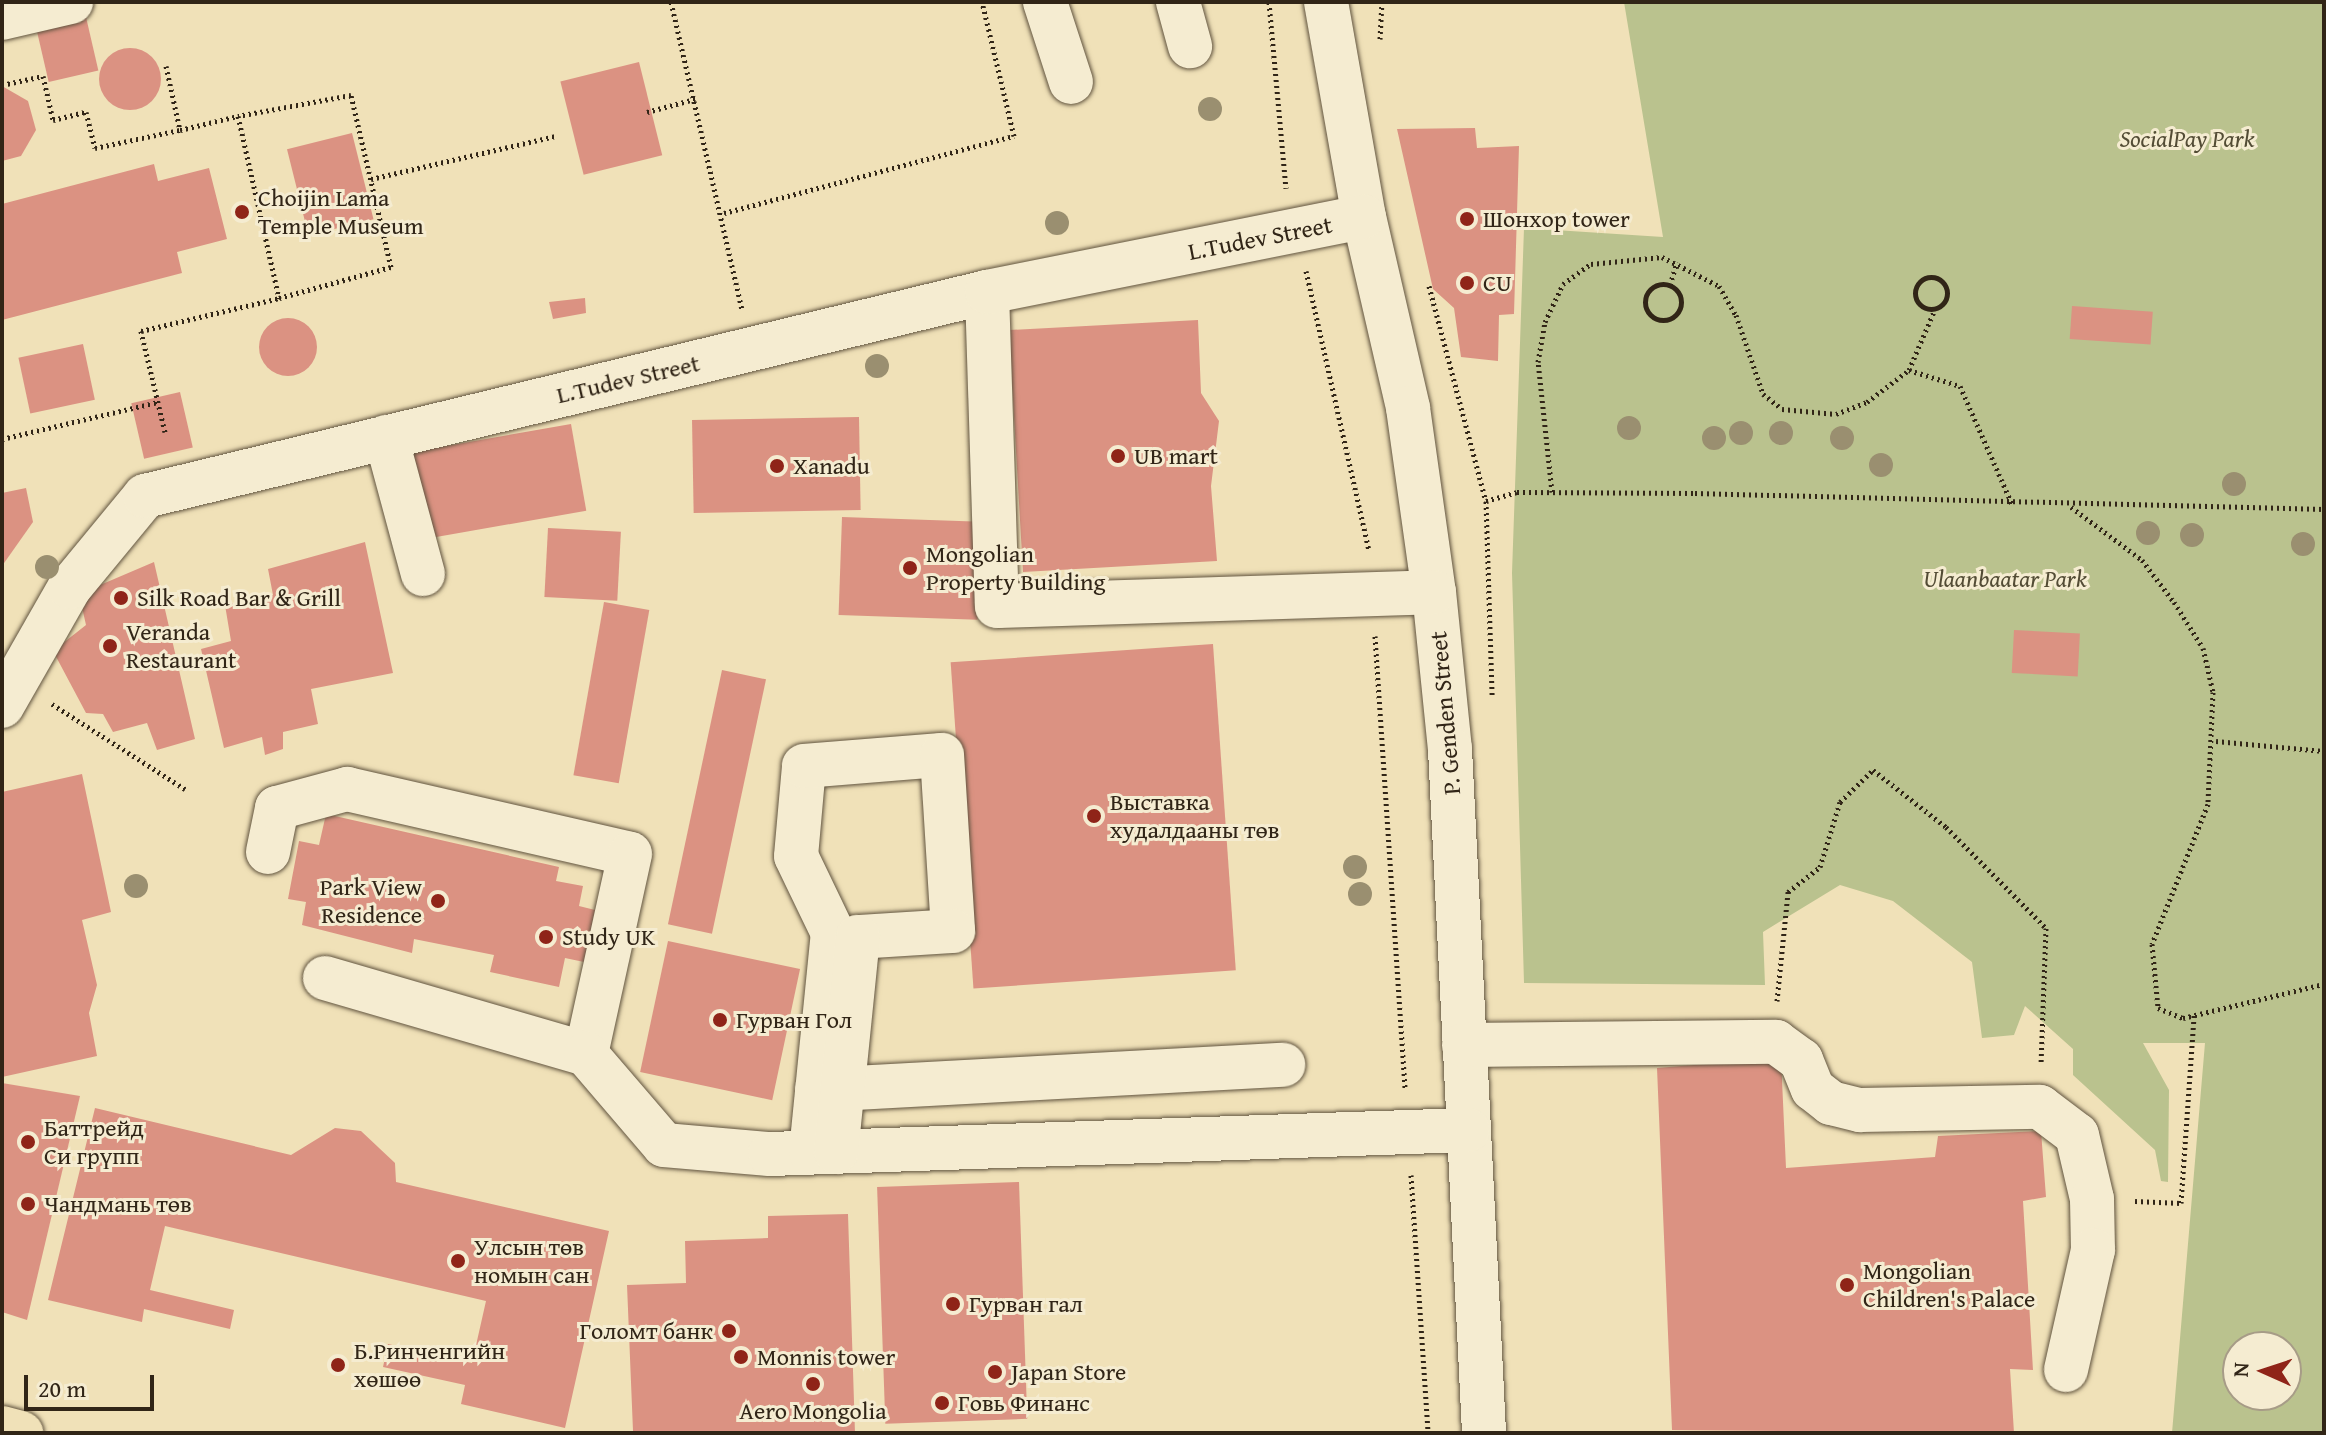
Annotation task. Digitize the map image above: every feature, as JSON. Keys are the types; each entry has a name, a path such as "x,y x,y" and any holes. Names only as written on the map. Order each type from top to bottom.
{"highway":[{"path":"2,1428 21,1433"}],"street":[{"path":"2,18 71,2"},
{"path":"1045,2 1071,82"},
{"path":"1178,2 1190,46"},
{"name":"P. Genden Street","path":"1326,2 1364,217 1408,408 1434,592 1464,1045 1484,1433"},
{"name":"L.Tudev Street","path":"12,695 70,587 145,496 987,292 1364,217"},
{"path":"987,292 997,606 1434,592"},
{"path":"386,437 423,574"},
{"path":"823,1152 830,1090 858,937 953,931 942,755 804,766 796,856 833,933 830,1090"},
{"path":"268,852 277,808 347,789 630,854 586,1054"},
{"path":"325,978 586,1054 664,1145 823,1152 1468,1130"},
{"path":"1464,1045 1776,1042 1801,1060 1813,1089 1831,1103 1860,1110 2040,1107 2077,1135 2092,1199 2093,1250 2066,1370"},
{"path":"830,1090 1283,1065"}],"path":[{"path":"671,2 724,213 753,351"},
{"path":"724,213 1014,136 982,2"},
{"path":"1269,2 1283,176 1367,522 1428,1433"},
{"path":"166,66 180,130"},
{"path":"2,85 43,76 53,120 86,112 95,148 351,95 391,267 141,331 165,432"},
{"path":"647,112 695,99"},
{"path":"238,116 279,298"},
{"path":"371,179 556,136"},
{"path":"1552,492 1538,362 1545,322 1563,284 1591,264 1627,257 1677,262 1719,286 1763,394 1782,409 1836,414 1867,402 1909,370 1935,309 1944,303 1945,284 1926,277 1915,292 1917,301 1935,309"},
{"path":"1670,285 1645,296 1656,320 1680,309 1670,285 1677,262"},
{"path":"1909,370 1960,386 2012,504"},
{"path":"2,439 158,402"},
{"path":"1486,501 1552,492 2070,506 2324,509"},
{"path":"2070,506 2142,560 2203,648 2216,741 2208,804 2152,944 2158,1008 2173,1019 2324,984"},
{"path":"12,695 185,789"},
{"path":"2216,741 2324,751"},
{"path":"1776,1042 1788,892 1820,867 1840,802 1873,770 1946,827 2046,928 2040,1107"},
{"path":"2092,1199 2181,1203 2194,1015"}],"green space":[{"name":"Ulaanbaatar Park","path":"1624,2 2324,2 2324,1433 2172,1433 2205,1043 2143,1043 2169,1090 2168,1182 2161,1181 2155,1150 2073,1075 2073,1049 2025,1006 2014,1035 1982,1038 1972,962 1893,901 1840,885 1763,932 1765,985 1524,983 1512,573 1524,228 1663,237"}],"building":[{"path":"86,17 98,71 49,82 36,28"},
{"path":"130,48 142,50 152,57 159,67 159,91 152,101 142,108 130,110 118,108 108,101 101,91 99,79 101,67 108,57 118,50"},
{"path":"639,62 662,155 584,175 560,82"},
{"path":"2,86 28,101 36,130 21,156 2,161"},
{"name":"Шонхор tower","path":"1475,128 1477,148 1519,146 1514,314 1499,315 1498,361 1461,357 1454,308 1433,289 1397,129"},
{"path":"352,133 374,219 309,236 287,149"},
{"path":"154,164 158,181 209,168 227,239 177,252 182,273 2,320 2,204"},
{"path":"585,298 586,313 553,319 549,302"},
{"path":"2072,306 2153,312 2151,345 2070,339"},
{"path":"288,318 309,326 317,347 309,368 288,376 267,368 259,347 267,326"},
{"name":"UB mart","path":"1198,320 1201,393 1219,421 1211,486 1217,561 1023,572 1009,330"},
{"path":"83,344 95,400 30,413 18,358"},
{"path":"180,392 193,448 144,459 131,403"},
{"name":"Xanadu","path":"859,417 861,510 694,513 692,420"},
{"path":"571,424 586,511 428,539 412,452"},
{"path":"26,488 33,522 2,566 2,493"},
{"name":"Mongolian Property Building","path":"842,517 981,522 977,620 839,615"},
{"path":"548,528 621,532 617,601 544,597"},
{"path":"365,542 393,673 311,689 318,724 283,732 283,749 265,755 262,737 224,748 201,649 231,641 225,605 273,595 268,569"},
{"path":"154,562 195,739 157,750 147,723 113,732 103,714 86,713 53,651 86,625 79,594"},
{"path":"604,602 649,610 619,783 573,775"},
{"path":"2014,630 2080,633 2078,676 2012,673"},
{"name":"Выставка худалдааны төв","path":"1213,644 1236,970 973,989 951,662"},
{"path":"722,670 766,679 712,934 668,924"},
{"path":"82,774 111,912 82,920 97,985 89,1013 97,1056 2,1077 2,792"},
{"name":"Park View Residence","path":"326,814 559,867 556,881 583,886 579,906 595,910 584,962 565,958 559,987 490,972 494,955 414,939 412,953 302,925 306,902 288,899 299,841 319,845"},
{"name":"Гурван Гол","path":"668,941 800,969 772,1100 640,1072"},
{"name":"Mongolian Children's Palace","path":"1781,1058 1786,1168 1935,1157 1938,1136 2041,1131 2046,1197 2023,1201 2033,1370 2010,1369 2014,1433 1672,1430 1657,1068"},
{"name":"Чандмань төв","path":"2,1083 80,1096 27,1320 2,1312"},
{"name":"Улсын төв номын сан","path":"95,1108 291,1155 335,1128 361,1131 395,1163 396,1182 609,1231 565,1428 461,1404 465,1385 383,1367 388,1344 472,1363 486,1301 165,1226 150,1290 234,1310 230,1329 144,1309 142,1322 48,1300"},
{"name":"Гурван гал","path":"1019,1182 1027,1419 885,1424 877,1187"},
{"name":"Monnis tower","path":"848,1214 855,1433 633,1431 627,1285 686,1283 685,1241 768,1238 768,1216"}],"place":[{"name":"Choijin Lama Temple Museum","path":"242,212"},
{"name":"Шонхор tower","path":"1467,219"},
{"name":"CU","path":"1467,283"},
{"name":"UB mart","path":"1118,456"},
{"name":"Xanadu","path":"777,466"},
{"name":"Mongolian Property Building","path":"910,568"},
{"name":"Silk Road Bar & Grill","path":"121,598"},
{"name":"Veranda Restaurant","path":"110,646"},
{"name":"Выставка худалдааны төв","path":"1094,816"},
{"name":"Park View Residence","path":"438,901"},
{"name":"Study UK","path":"546,937"},
{"name":"Гурван Гол","path":"720,1020"},
{"name":"Баттрейд Си грүпп","path":"28,1142"},
{"name":"Чандмань төв","path":"28,1204"},
{"name":"Улсын төв номын сан","path":"458,1261"},
{"name":"Mongolian Children's Palace","path":"1847,1285"},
{"name":"Гурван гал","path":"953,1304"},
{"name":"Голомт банк","path":"729,1331"},
{"name":"Monnis tower","path":"741,1357"},
{"name":"Б.Ринченгийн хөшөө","path":"338,1365"},
{"name":"Japan Store","path":"995,1372"},
{"name":"Aero Mongolia","path":"813,1384"},
{"name":"Говь Финанс","path":"942,1403"}],"park label":[{"name":"SocialPay Park","path":"2187,139"}]}
